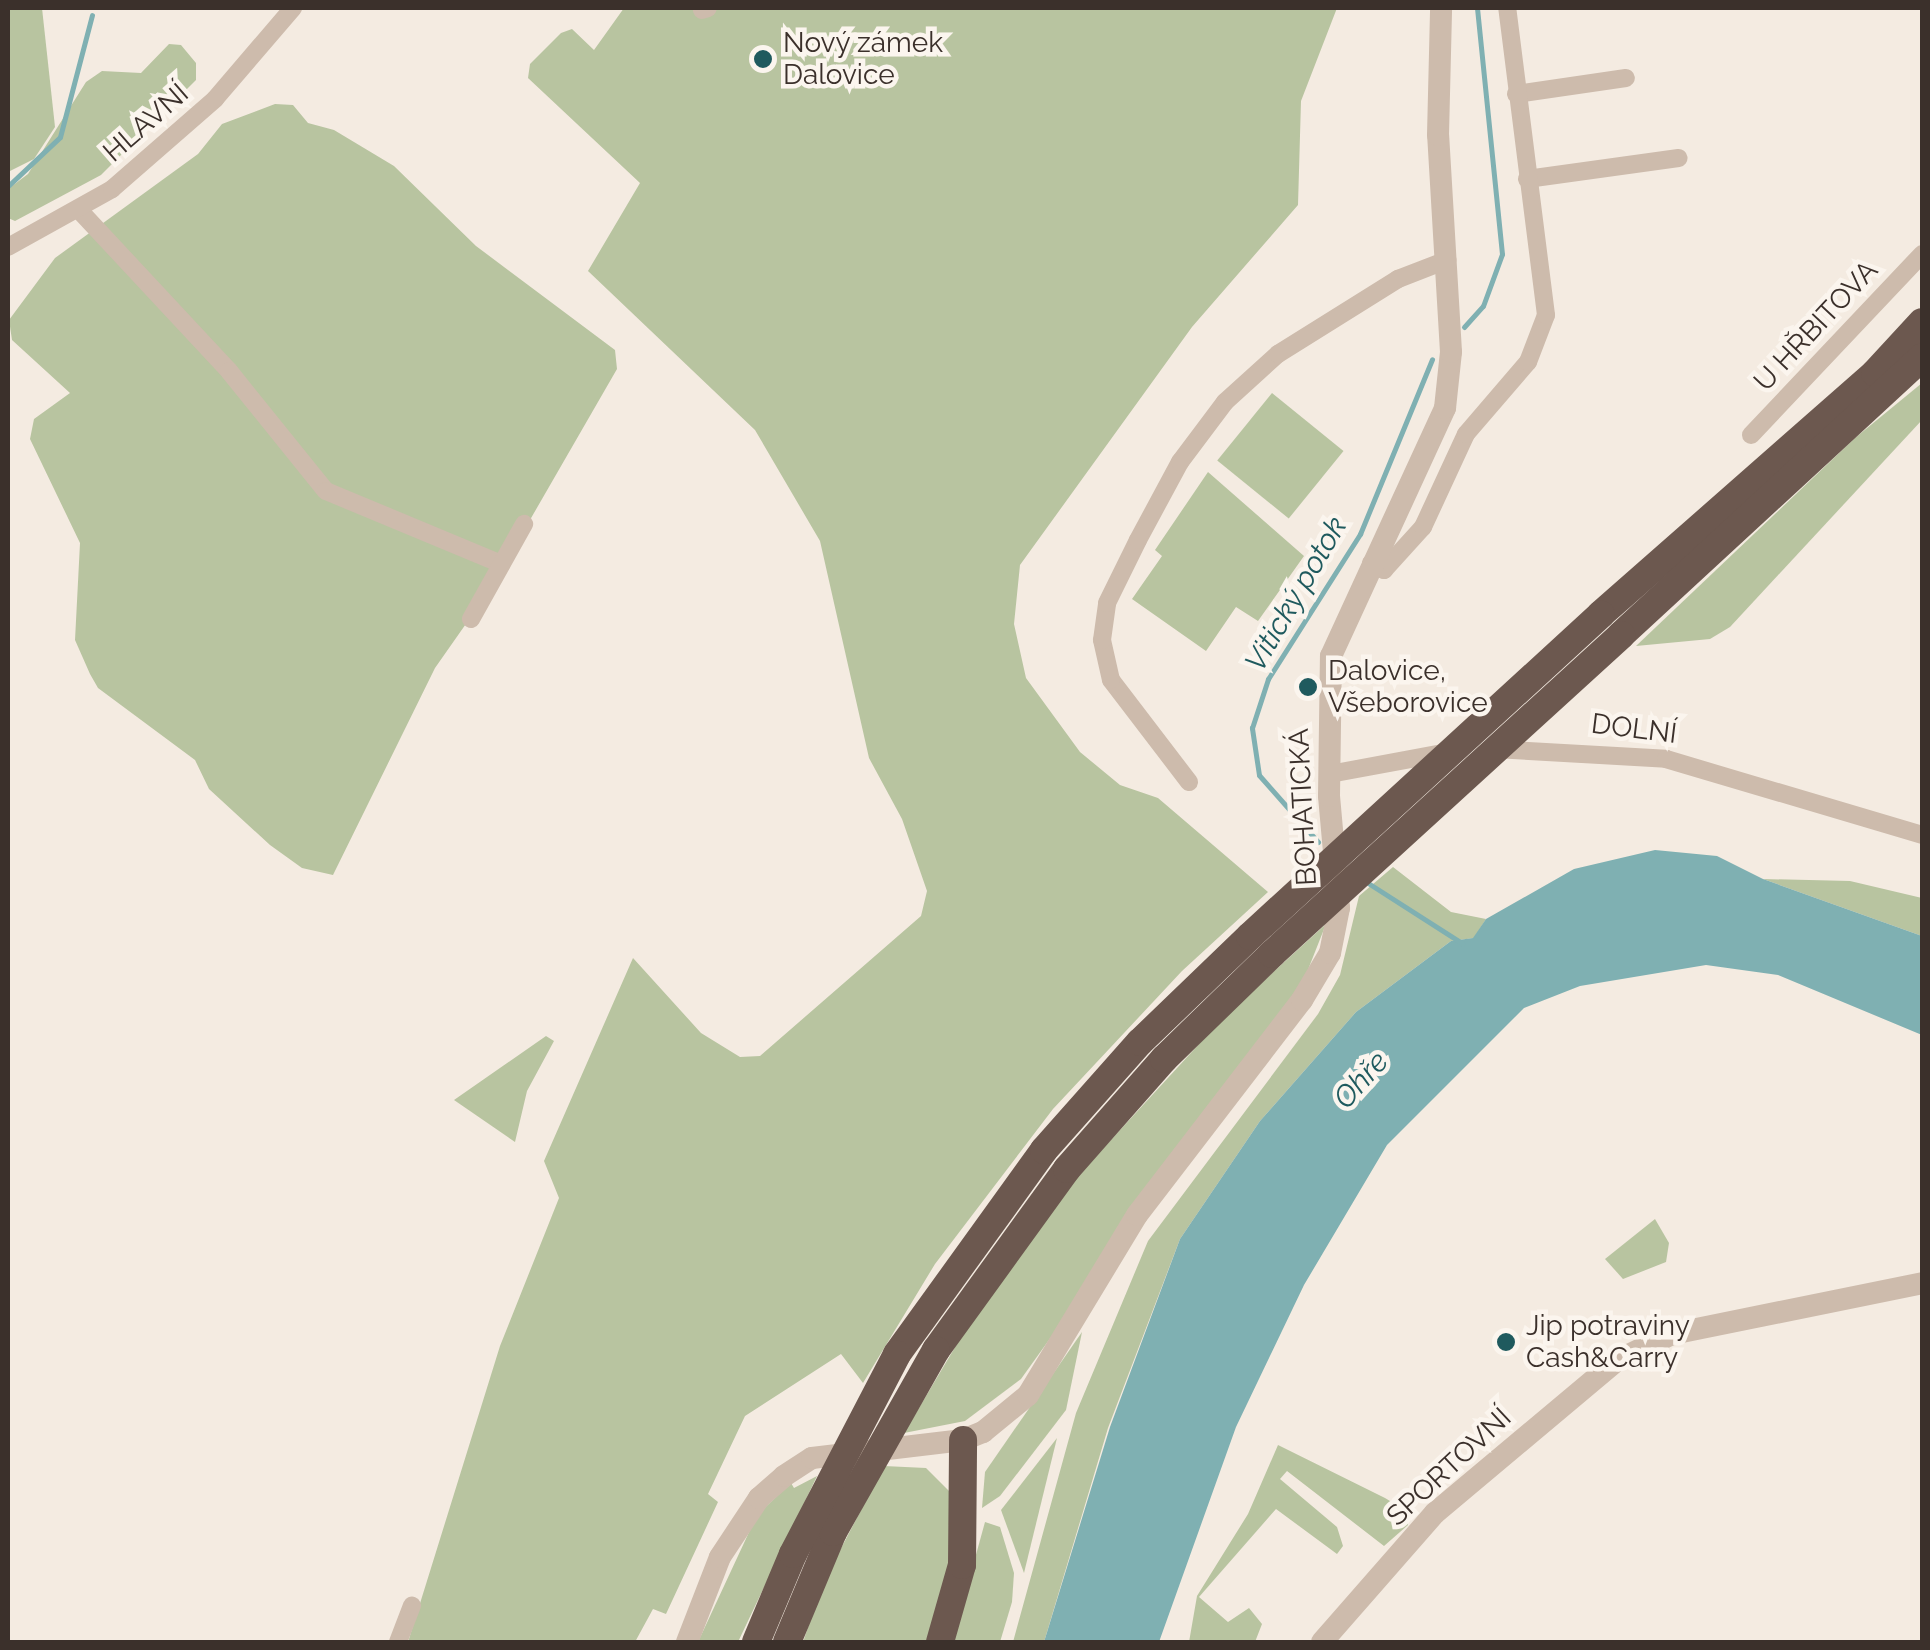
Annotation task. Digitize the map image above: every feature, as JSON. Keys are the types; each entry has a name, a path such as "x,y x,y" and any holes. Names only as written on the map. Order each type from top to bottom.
{"highway":[{"path":"756,1642 793,1554 898,1354 1044,1150 1140,1042 1250,936 1602,614 1876,373 1922,322"},
{"path":"1893,389 1922,357"},
{"path":"791,1637 833,1532 936,1350 1068,1169 1164,1059 1272,954 1922,365"},
{"path":"940,1642 962,1565 967,1509 963,1440"}],"street":[{"name":"HLAVNÍ","path":"8,246 79,210 216,99 293,8"},
{"name":"BOHATICKÁ","path":"963,1440 983,1432 1028,1394 1137,1215 1320,974 1339,908 1330,774 1331,656 1378,567 1445,408 1448,260 1438,135 1441,8"},
{"path":"1378,567 1423,527 1466,434 1536,344 1547,298 1527,180 1507,8"},
{"path":"1516,94 1626,78"},
{"path":"1527,180 1679,158"},
{"path":"79,210 229,371 326,491 501,564"},
{"name":"U HŘBITOVA","path":"1752,436 1922,254"},
{"path":"1189,782 1112,680 1102,640 1107,602 1180,462 1252,378 1324,322 1398,279 1448,260"},
{"path":"471,619 524,524"},
{"name":"DOLNÍ","path":"1330,774 1433,753 1520,748 1610,752 1712,768 1877,826 1922,835"},
{"name":"SPORTOVNÍ","path":"1322,1642 1436,1513 1616,1360 1672,1334 1922,1283"},
{"path":"687,1642 720,1557 759,1498 784,1476 812,1458 963,1440"},
{"path":"398,1642 412,1606"}],"green space":[{"path":"8,8 42,8 55,127 34,159 8,172"},
{"path":"624,8 1337,8 1301,101 1298,205 1192,327 1020,565 1014,624 1026,678 1080,752 1120,785 1158,798 1268,892 1182,971 1053,1109 935,1264 863,1383 841,1354 745,1416 708,1494 718,1502 666,1614 653,1609 635,1642 408,1642 500,1346 559,1198 544,1161 633,958 701,1033 740,1057 760,1056 921,916 927,891 902,819 869,758 820,541 755,430 588,271 640,183 528,78 530,64 561,33 572,29 594,50"},
{"path":"169,44 181,45 196,63 196,80 101,175 15,221 8,218 8,189 28,174 86,82 102,71 141,73"},
{"path":"275,104 293,105 308,123 334,130 394,166 476,246 615,350 617,369 489,591 435,668 333,875 302,868 270,845 209,789 195,760 98,688 75,640 80,543 30,439 34,419 70,393 12,340 9,320 55,258 198,154 222,124"},
{"path":"1922,383 1922,420 1730,627 1710,639 1636,646 1855,438"},
{"path":"1272,393 1343,451 1289,519 1217,461"},
{"path":"1208,472 1304,556 1258,621 1236,607 1206,651 1132,599 1162,556 1155,550"},
{"path":"1393,867 1451,912 1486,919 1474,938 1451,941 1356,1012 1260,1121 1180,1239 1108,1428 1044,1642 1013,1642 1076,1413 1148,1241 1318,1014 1340,975 1359,896"},
{"path":"1763,879 1850,881 1922,898 1922,936"},
{"path":"1326,924 1300,990 1021,1379 965,1421 904,1433 982,1302 1076,1178 1223,1018"},
{"path":"546,1036 554,1041 527,1091 515,1142 454,1100"},
{"path":"1655,1219 1669,1243 1666,1262 1623,1279 1605,1259"},
{"path":"1082,1332 1066,1410 1000,1496 982,1508 985,1472"},
{"path":"1057,1438 1024,1573 1001,1510"},
{"path":"1278,1445 1405,1510 1408,1525 1384,1546 1287,1471 1280,1479 1337,1527 1343,1546 1337,1554 1276,1509 1199,1597 1228,1622 1249,1608 1262,1624 1255,1642 1189,1642 1197,1596 1248,1514"},
{"path":"884,1466 926,1468 953,1495 951,1555 928,1642 803,1642 824,1581"},
{"path":"817,1476 738,1642 698,1642 757,1515 791,1483 794,1488"},
{"path":"985,1522 1000,1527 1014,1573 1012,1602 1000,1642 952,1642"}],"water":[{"name":"Ohře","path":"1655,850 1717,856 1763,879 1922,936 1922,1035 1778,975 1706,965 1580,986 1524,1008 1387,1145 1304,1285 1236,1427 1159,1642 1044,1642 1110,1427 1180,1239 1260,1121 1356,1012 1451,941 1473,938 1486,919 1574,869"}],"waterway":[{"name":"Vitický potok","path":"1464,327 1483,306 1502,254 1477,8"},
{"path":"8,186 60,137 92,15"},
{"name":"Vitický potok","path":"1318,842 1259,775 1252,728 1268,679 1360,534 1432,359"},
{"name":"Vitický potok","path":"1368,883 1462,943"}],"place":[{"name":"Nový zámek Dalovice","path":"763,59"},
{"name":"Dalovice, Všeborovice","path":"1308,687"},
{"name":"Jip potraviny Cash&Carry","path":"1506,1342"}]}
